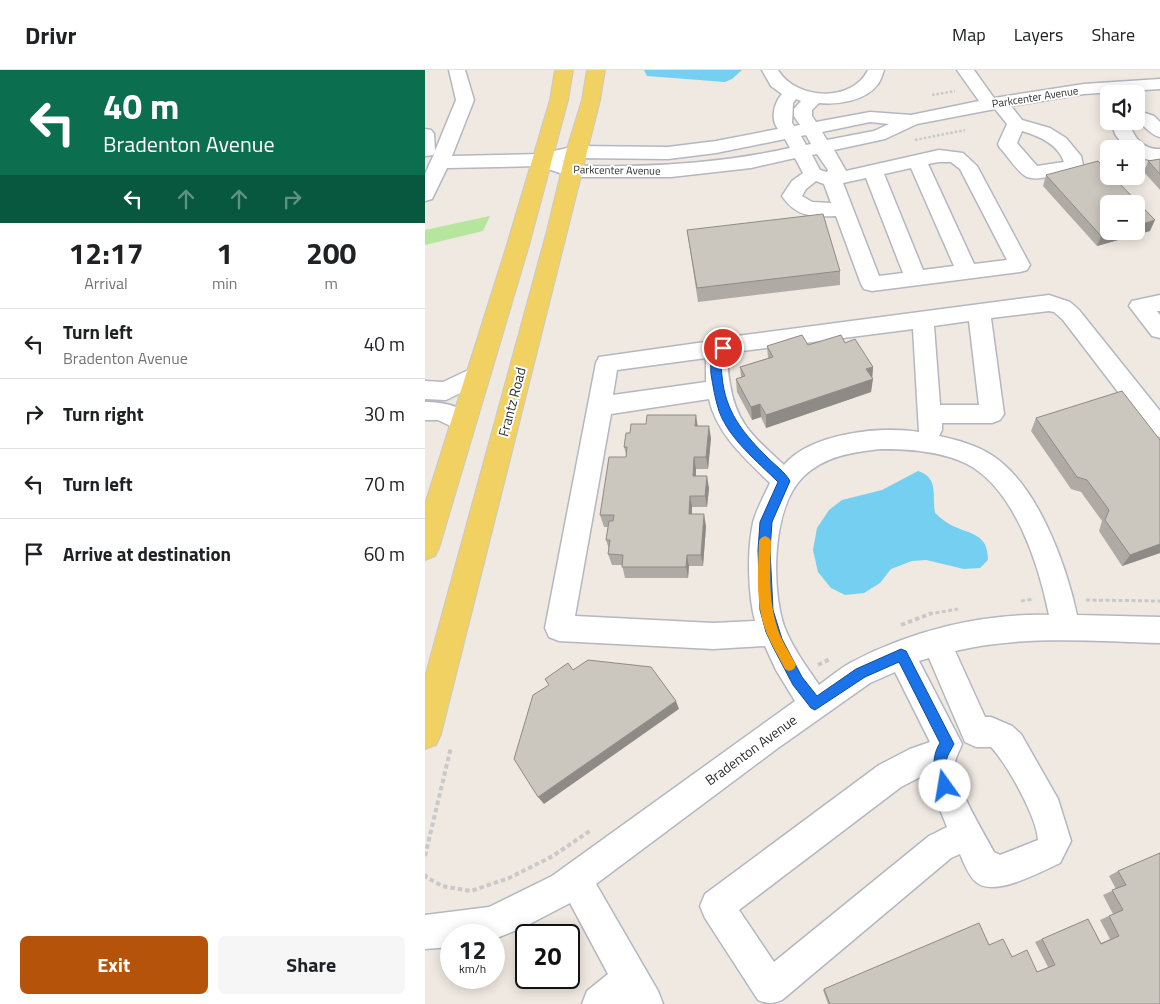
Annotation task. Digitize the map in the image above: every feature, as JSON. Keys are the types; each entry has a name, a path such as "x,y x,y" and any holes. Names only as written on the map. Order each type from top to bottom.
{"main road":[{"path":"425,548 559,100 565,70"},
{"name":"Frantz Road","path":"425,734 558,231 574,161 591,100 596,70"}],"street":[{"path":"425,195 432,151 465,100 457,70"},
{"path":"770,70 775,81 793,92 814,98 835,98 854,93 868,85 873,80 877,70"},
{"path":"965,70 994,103 1016,124"},
{"name":"Parkcenter Avenue","path":"1145,86 1160,84"},
{"name":"Parkcenter Avenue","path":"541,160 574,161 671,171 751,162 879,135 912,120 994,103 1100,91"},
{"path":"793,92 785,103 783,124 801,152 823,177 843,209 872,284 1020,265 968,166 956,157 939,156 873,171 823,177"},
{"path":"814,98 803,109 803,116 810,130 837,170 799,185 792,196 796,204 805,208 843,209"},
{"name":"Parkcenter Avenue","path":"574,161 716,148 870,117 912,120"},
{"path":"1145,119 1160,132"},
{"path":"1124,130 1127,138 1139,152 1150,156 1160,155"},
{"path":"432,151 541,160"},
{"path":"917,161 967,272"},
{"path":"873,171 916,278"},
{"path":"773,632 695,635 559,628 607,363 1049,303 1061,307 1071,315 1160,428"},
{"path":"1160,303 1141,306 1160,330"},
{"path":"931,414 992,414 979,312"},
{"path":"923,319 931,414 930,443"},
{"path":"723,348 717,355 715,365 725,413 733,427 784,481"},
{"path":"425,390 446,391 464,384 477,375"},
{"path":"600,406 719,389"},
{"path":"425,411 441,411 463,423"},
{"path":"815,704 798,681 773,632 767,610 764,585 766,522 784,481 803,463 828,450 854,442 880,439 930,443 959,450 991,468 1015,495 1033,529 1050,568 1060,599 1066,628"},
{"name":"Bradenton Avenue","path":"425,932 489,924 546,898 575,880 767,738 860,673 901,655 937,642 980,632 1035,626 1160,630"},
{"path":"937,642 976,732"},
{"path":"901,655 944,749 940,767 945,786 968,834 982,864 988,871 1000,871 1049,852 1055,840 1047,810 1010,745 1001,736 991,732 976,732 944,749 890,776 717,906 770,988 940,847 968,834"},
{"path":"575,880 638,991 600,1004"}],"green space":[{"path":"490,216 483,231 425,245 425,230"}],"water":[{"path":"644,70 742,70 732,79 725,82 647,76"},
{"path":"918,471 925,474 932,482 935,513 949,524 982,540 987,551 988,560 980,568 964,569 926,560 912,561 891,569 880,583 864,593 845,595 831,588 818,572 813,550 817,528 829,510 842,500 882,490"}],"building":[{"path":"1160,159 1160,174 1148,161"},
{"path":"1098,161 1100,163 1100,185 1121,185 1131,195 1100,195 1100,235 1046,175"},
{"path":"1145,210 1155,220 1145,223"},
{"path":"823,214 840,271 697,288 687,230"},
{"path":"802,335 808,345 841,335 845,343 855,339 873,367 866,369 873,379 766,415 760,404 751,407 736,379 745,376 740,367 773,357 767,346"},
{"path":"1122,391 1160,440 1160,544 1130,555 1105,520 1109,510 1087,480 1077,477 1036,418"},
{"path":"647,415 696,415 695,426 709,426 706,457 694,457 693,476 707,476 705,496 690,496 689,514 704,514 701,555 687,555 686,567 622,567 623,555 608,554 610,540 606,540 609,521 613,521 614,515 600,515 609,457 626,457 627,447 624,447 626,433 630,433 631,424 646,424"},
{"path":"588,660 651,667 676,701 538,797 514,759 533,695 549,685 545,679 568,663 573,670"},
{"path":"1160,853 1160,1004 830,1004 824,989 979,923 989,945 1003,939 1012,957 1027,950 1037,972 1055,965 1042,939 1088,919 1101,944 1119,936 1109,916 1123,910 1112,890 1126,885 1118,871"}],"slow traffic":[{"path":"765,541 764,585 767,610 773,632 789,665"}],"route":[{"path":"723,348 717,355 715,365 719,393 725,413 733,427 751,448 784,481 766,522 764,550 764,585 767,610 778,643 798,681 815,704 860,673 901,655 947,744 941,754 940,767 945,786"}]}
